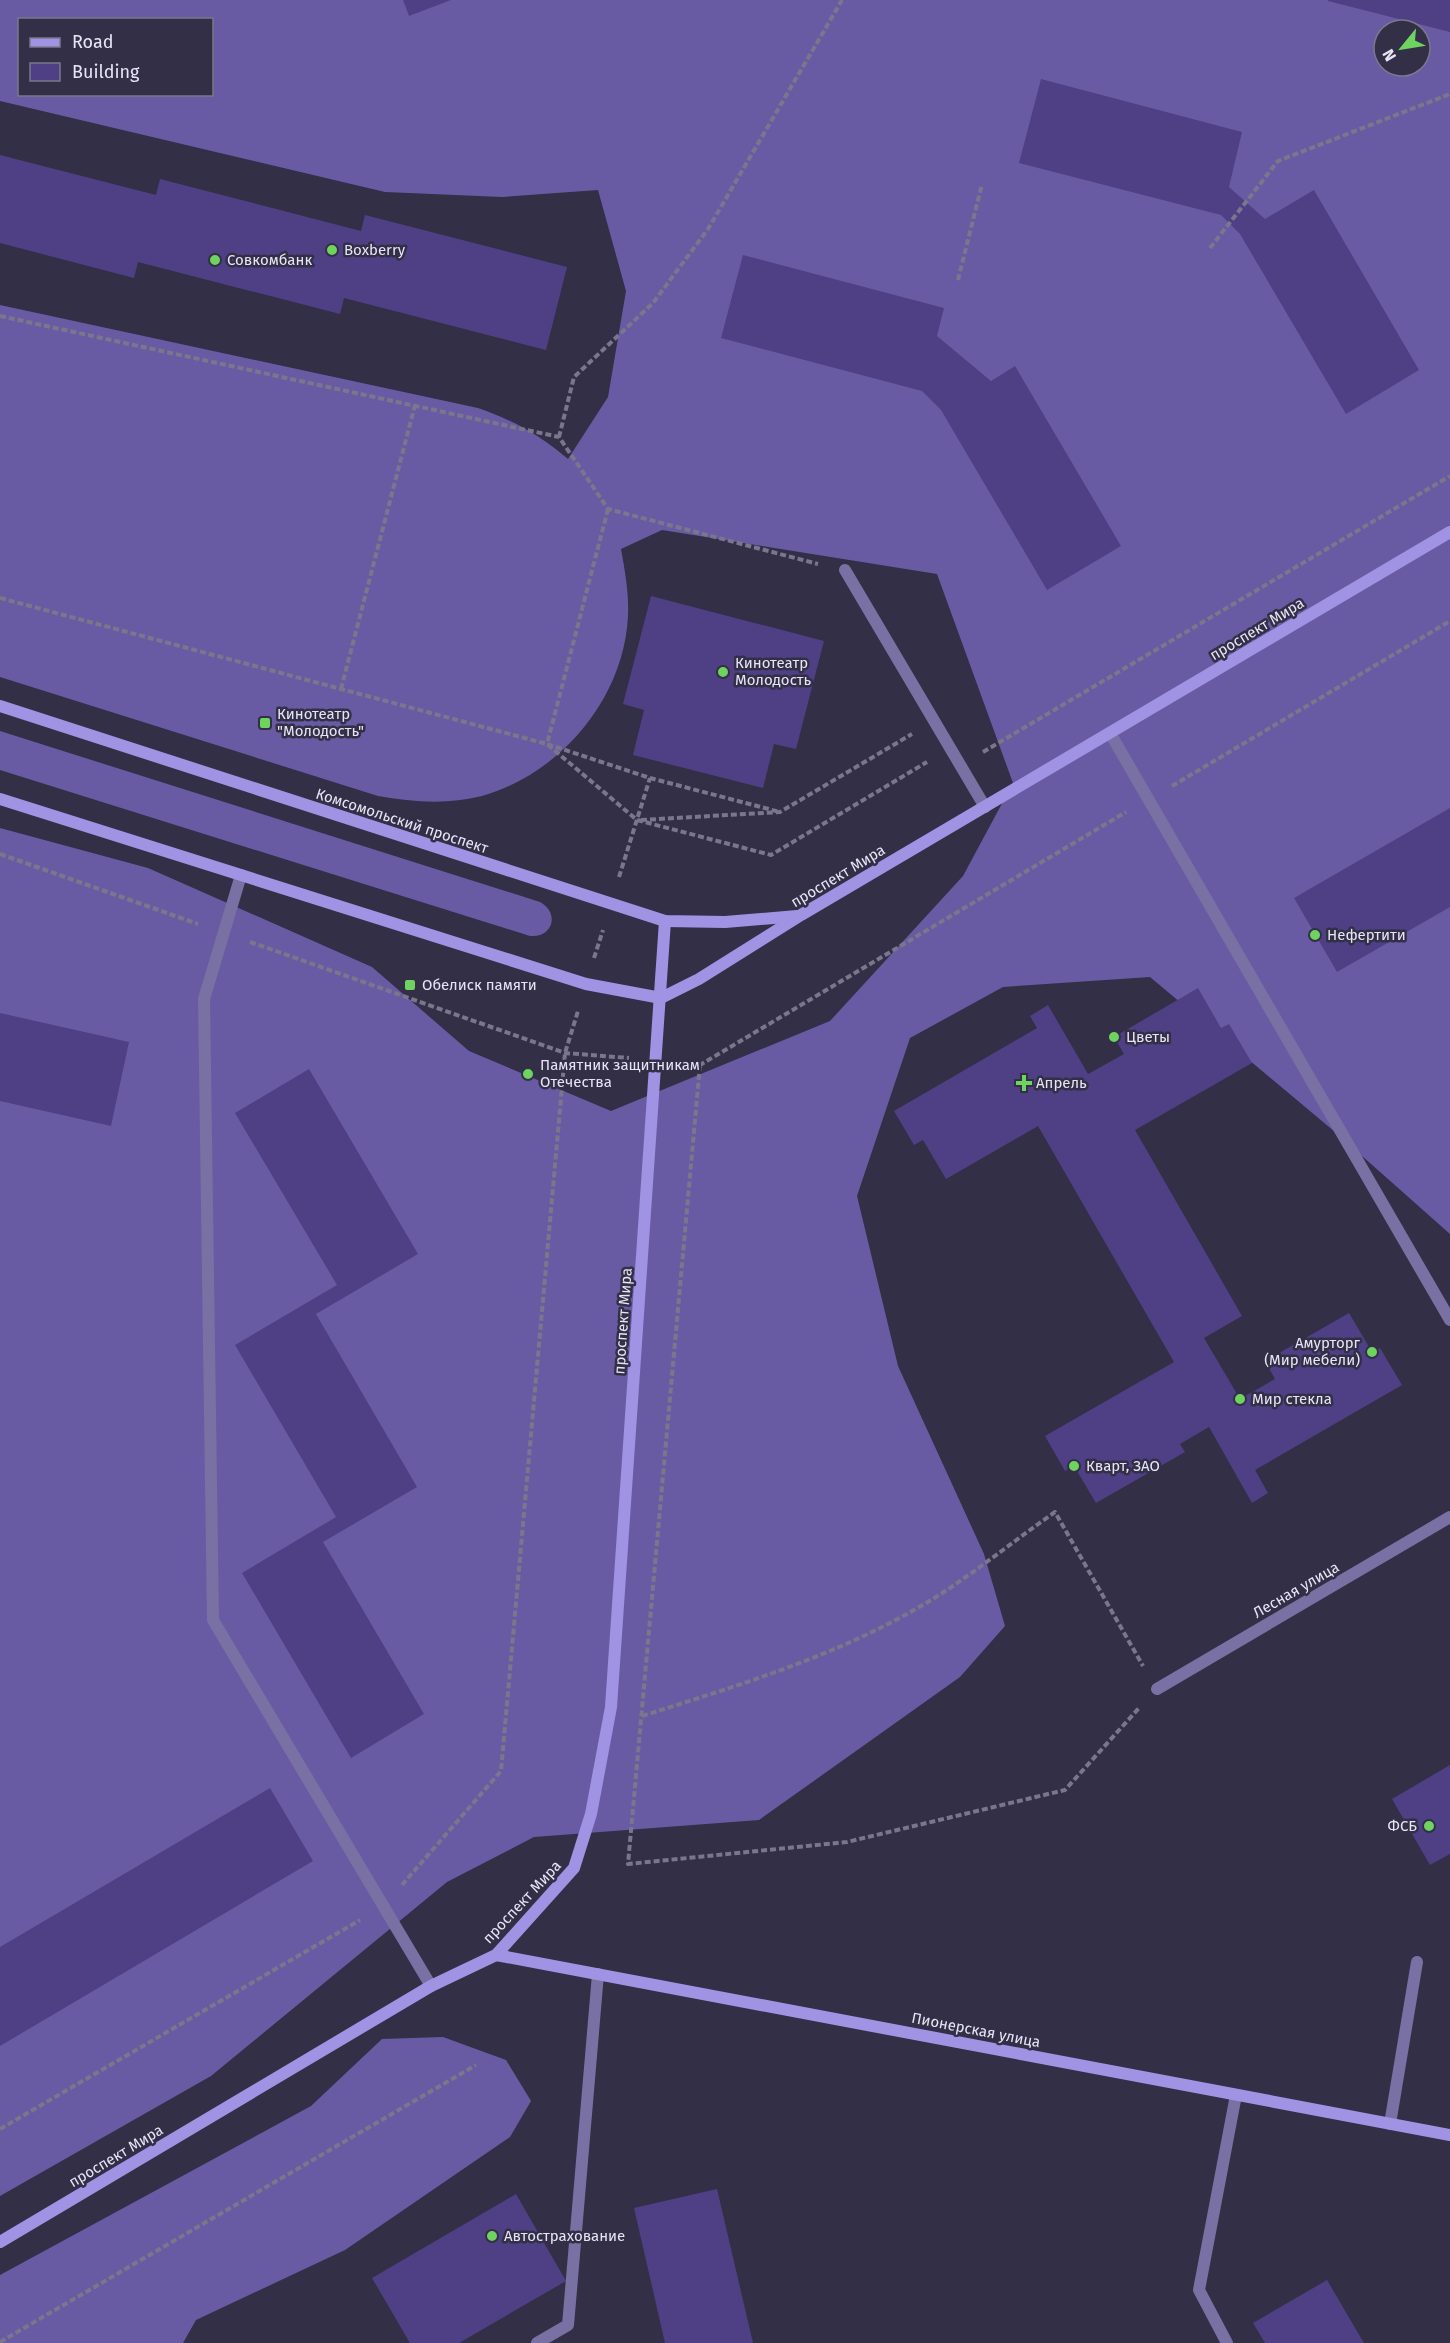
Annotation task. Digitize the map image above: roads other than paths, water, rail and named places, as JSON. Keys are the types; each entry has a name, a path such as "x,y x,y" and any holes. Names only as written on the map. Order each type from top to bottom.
{"street":[{"name":"проспект Мира","path":"0,2242 431,1986 496,1954 574,1868 591,1814 611,1707 661,998 699,979 801,915 1450,532"},
{"path":"845,570 985,807"},
{"name":"Комсомольский проспект","path":"0,706 665,921 725,922 801,915"},
{"path":"1110,733 1450,1320"},
{"path":"0,799 586,984 661,998 665,921"},
{"path":"241,875 204,999 213,1620 431,1986"},
{"name":"Лесная улица","path":"1157,1689 1450,1517"},
{"name":"Пионерская улица","path":"496,1954 1450,2135"},
{"path":"1390,2124 1417,1962"},
{"path":"537,2343 568,2325 598,1974"},
{"path":"1227,2343 1199,2290 1236,2095"}],"place":[{"name":"Boxberry","path":"332,250"},
{"name":"Совкомбанк","path":"215,260"},
{"name":"Кинотеатр Молодость","path":"723,672"},
{"name":"Кинотеатр \"Молодость\"","path":"265,723"},
{"name":"Нефертити","path":"1315,935"},
{"name":"Обелиск памяти","path":"410,985"},
{"name":"Цветы","path":"1114,1037"},
{"name":"Памятник защитникам Отечества","path":"528,1074"},
{"name":"Апрель","path":"1024,1083"},
{"name":"Амурторг (Мир мебели)","path":"1372,1352"},
{"name":"Мир стекла","path":"1240,1399"},
{"name":"Кварт, ЗАО","path":"1074,1466"},
{"name":"ФСБ","path":"1429,1826"},
{"name":"Автострахование","path":"492,2236"}]}
